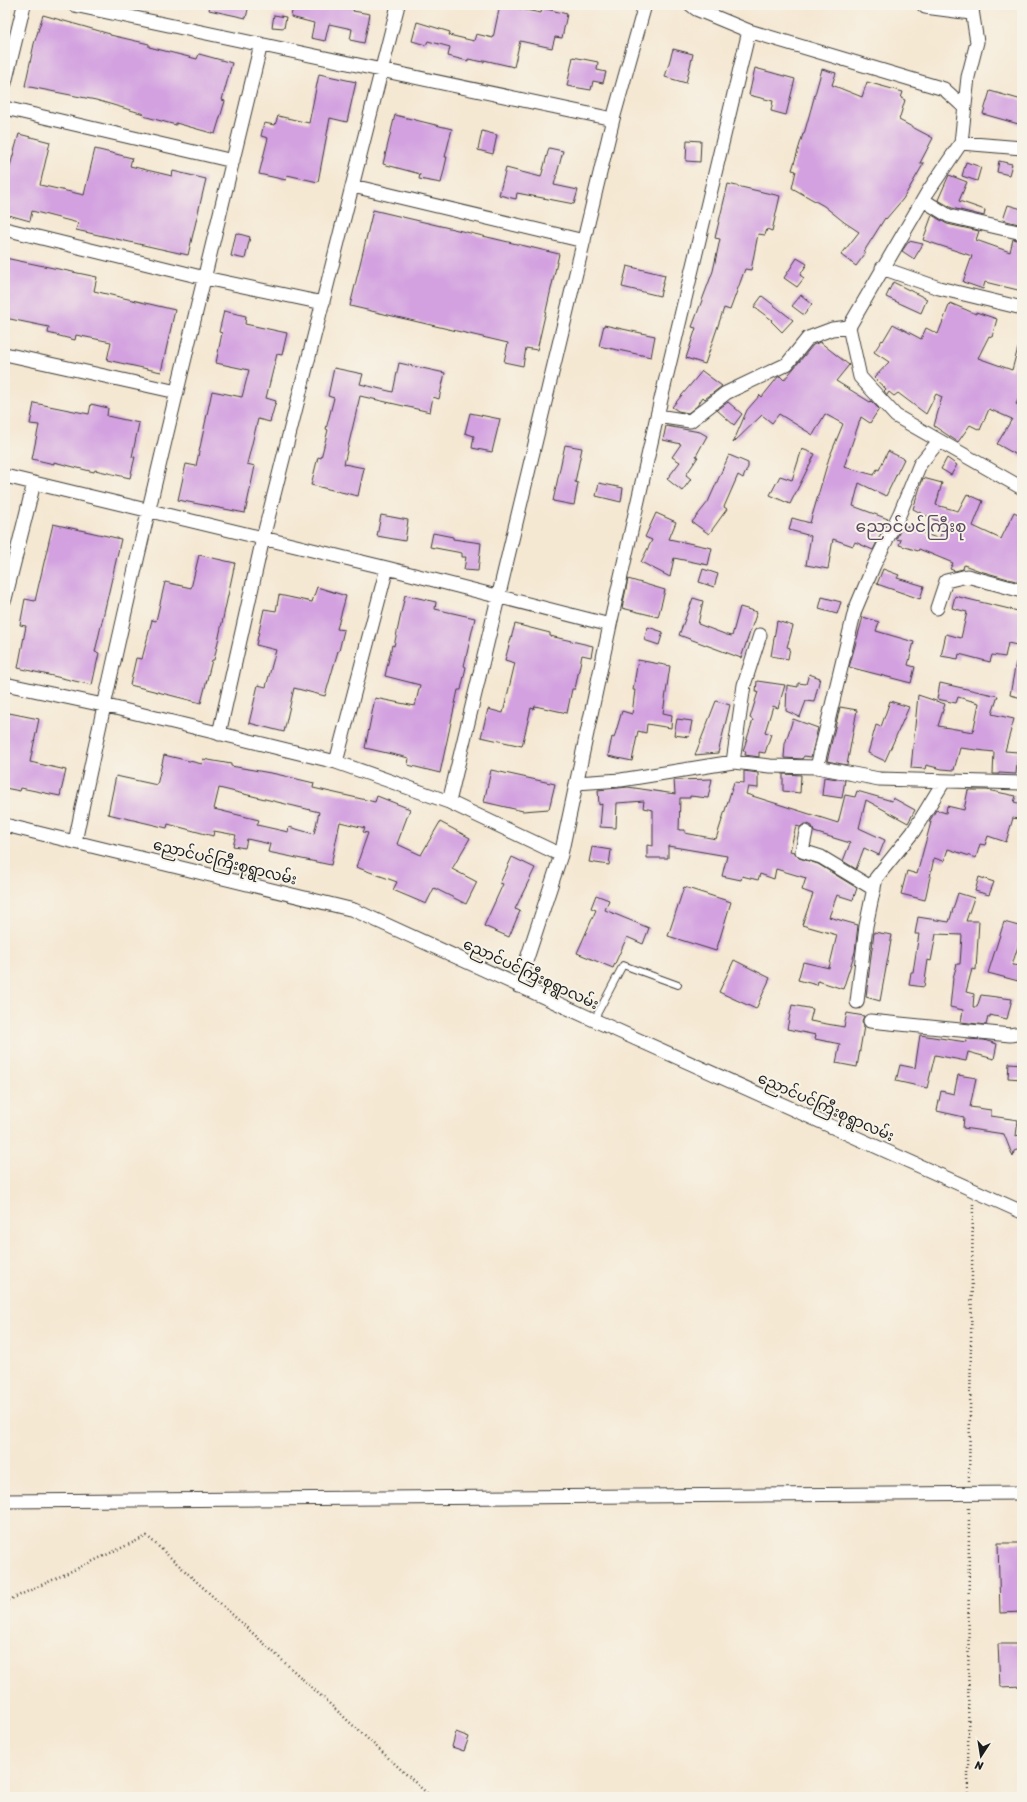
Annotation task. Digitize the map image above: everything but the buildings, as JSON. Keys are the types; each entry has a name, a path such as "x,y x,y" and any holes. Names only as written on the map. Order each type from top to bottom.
{"street":[{"path":"5,83 24,5"},
{"path":"74,5 613,119"},
{"path":"219,734 264,538 383,70 398,5"},
{"path":"691,5 696,9 749,30 944,89 964,107"},
{"path":"923,5 925,7 971,8 977,42 968,76 961,143 923,200 849,327 860,377 896,416 1022,488"},
{"path":"449,802 613,119 642,6"},
{"path":"518,986 561,855 610,625 657,416 749,30"},
{"path":"75,842 103,706 148,511 261,44"},
{"path":"5,108 233,161"},
{"path":"961,143 1022,148"},
{"path":"353,186 584,241"},
{"path":"923,200 949,216 1022,233"},
{"path":"5,229 205,278 324,303"},
{"path":"882,268 939,288 1022,308"},
{"path":"657,416 690,421 726,393 787,364 808,338 832,329 849,327"},
{"path":"5,354 177,392"},
{"path":"817,767 855,610 874,565 900,513 920,464 939,441"},
{"path":"5,476 387,568 610,625"},
{"path":"5,599 34,483"},
{"path":"336,762 387,568"},
{"path":"937,608 946,581 967,576 1022,591"},
{"path":"733,762 744,685 760,635"},
{"path":"5,684 336,762 449,802 561,855"},
{"path":"576,783 621,780 733,762 770,766 817,767 879,779 1022,783"},
{"path":"857,1002 866,926 876,878 913,832 944,781"},
{"name":"ညောင်ပင်ကြီးစုရွာလမ်း","path":"5,826 354,910 518,986 1022,1212"},
{"path":"806,832 802,851 821,857 874,889"},
{"path":"870,1021 1010,1035 1022,1034"},
{"path":"5,1501 1022,1493"}],"lane":[{"path":"594,1020 623,965 678,985"}],"path":[{"path":"968,1797 969,1493 974,1191"},
{"path":"5,1602 147,1536 431,1797"}],"district":[{"name":"ညောင်ပင်ကြီးစု","path":"911,526"}]}
